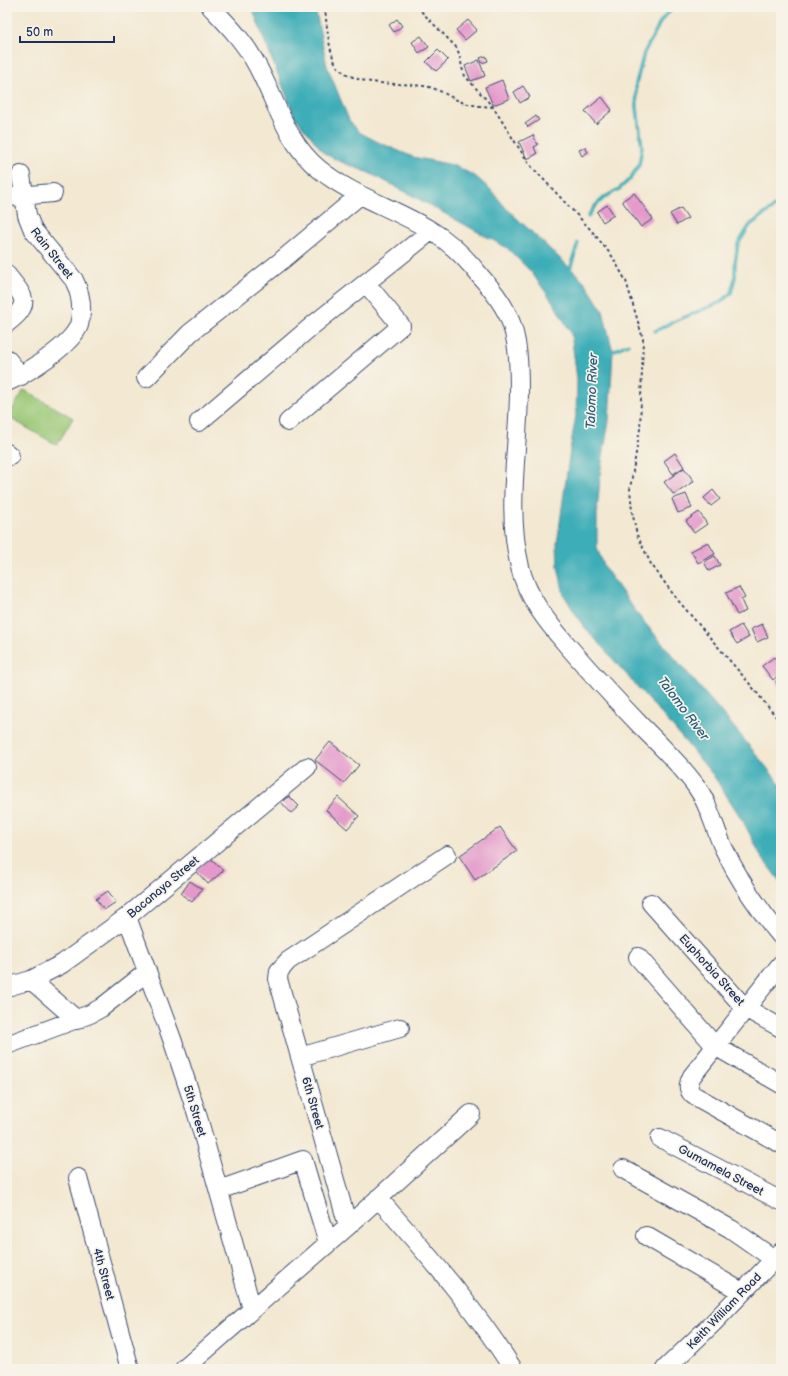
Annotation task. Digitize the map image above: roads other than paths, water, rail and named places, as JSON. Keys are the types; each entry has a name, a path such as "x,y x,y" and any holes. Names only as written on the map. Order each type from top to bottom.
{"street":[{"path":"211,7 237,35 254,60 269,87 288,129 305,154 318,169 360,195 431,231 451,245 471,265 492,290 507,314 517,343 519,373 519,409 513,488 515,544 520,570 530,594 540,612 582,663 677,763 695,785 706,802 733,867 765,917 781,936"},
{"name":"Rain Street","path":"14,379 49,356 74,334 78,326 81,306 78,289 74,280 33,230 16,196 22,175"},
{"path":"16,196 54,193"},
{"path":"146,378 190,333 281,261 360,195"},
{"path":"199,422 313,325 431,231"},
{"path":"7,275 21,293 24,300 21,310 7,324"},
{"path":"288,422 401,326 366,283"},
{"path":"7,359 14,379"},
{"name":"Bacanaya Street","path":"9,984 32,980 62,964 127,917 307,767"},
{"name":"6th Street","path":"348,1226 278,979 279,971 288,961 447,855"},
{"name":"Euphorbia Street","path":"651,903 745,1008 781,1028"},
{"name":"5th Street","path":"127,917 172,1039 197,1114 252,1309"},
{"path":"638,957 715,1046 781,1084"},
{"path":"781,964 692,1076 688,1087 693,1095 781,1144"},
{"path":"7,1045 77,1020 101,1008 147,972"},
{"path":"32,980 77,1020"},
{"path":"300,1057 400,1028"},
{"path":"184,1369 328,1244 471,1114"},
{"name":"Gumamela Street","path":"660,1138 781,1201"},
{"path":"219,1190 303,1160 328,1244"},
{"path":"623,1168 778,1256"},
{"name":"4th Street","path":"78,1178 130,1369"},
{"path":"378,1198 455,1288 483,1324 513,1369"},
{"path":"646,1236 742,1292"},
{"name":"Keith William Road","path":"665,1369 714,1323 778,1256"}],"water":[{"name":"Talomo River","path":"252,7 315,7 327,66 349,120 359,132 413,157 453,165 475,176 491,190 506,208 584,281 603,311 613,352 609,421 601,468 597,511 597,548 605,568 639,616 781,785 781,883 762,858 743,821 713,775 581,623 564,595 558,566 557,544 576,415 577,379 571,333 553,302 531,272 507,248 402,190 369,173 325,154 295,117"}],"waterway":[{"path":"588,216 595,206 605,197 619,189 630,179 639,165 642,147 637,108 636,84 644,53 661,21 673,7"},
{"path":"655,331 721,302 731,293 735,277 735,263 738,244 750,225 781,202"},
{"path":"569,273 578,243"},
{"path":"609,353 628,344"}]}
